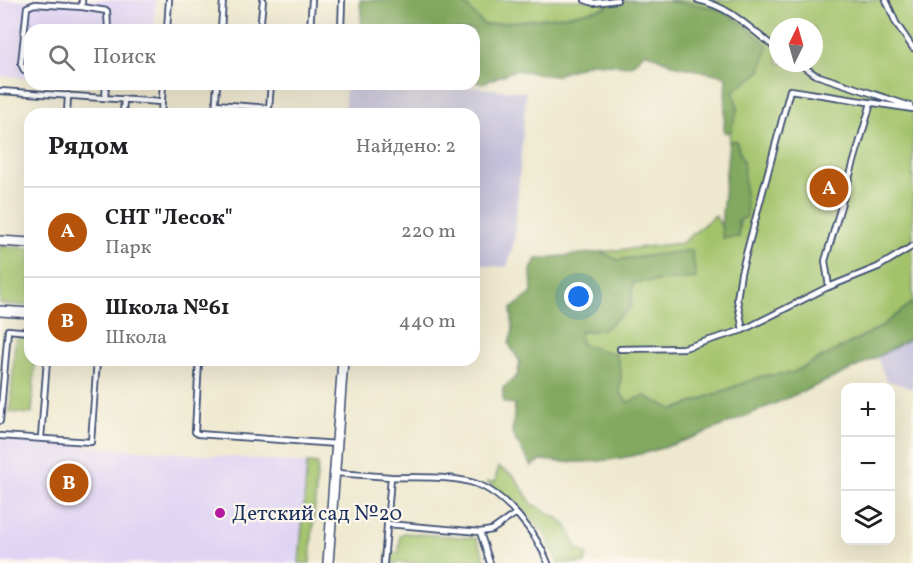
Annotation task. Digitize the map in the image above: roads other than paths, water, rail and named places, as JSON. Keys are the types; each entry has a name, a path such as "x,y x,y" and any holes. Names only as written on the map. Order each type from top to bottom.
{"street":[{"path":"0,241 24,243"},
{"path":"0,311 24,313"},
{"path":"328,563 343,366"}],"lane":[{"path":"81,7 82,0"},
{"path":"167,24 169,0"},
{"path":"221,24 223,0"},
{"path":"261,24 263,0"},
{"path":"310,24 312,0"},
{"path":"341,24 342,0"},
{"path":"585,0 594,3 617,0"},
{"path":"698,0 716,4 739,17 769,42"},
{"path":"886,0 896,23 913,48"},
{"path":"25,24 26,9 35,4 106,11 109,16 108,24"},
{"path":"24,31 21,64 24,70"},
{"path":"812,72 913,108"},
{"path":"105,98 106,90"},
{"path":"160,108 162,90"},
{"path":"216,108 217,90"},
{"path":"216,104 269,108 270,90"},
{"path":"743,330 737,300 741,273 790,90 913,108"},
{"path":"0,91 161,102"},
{"path":"67,108 68,96"},
{"path":"123,108 124,99"},
{"path":"829,287 825,261 871,103"},
{"path":"620,349 684,348 743,330 829,287 878,267 913,246"},
{"path":"0,421 8,330 24,331"},
{"path":"41,438 47,366"},
{"path":"0,436 91,442 97,366"},
{"path":"199,366 195,432 198,434 337,444"},
{"path":"335,473 474,483 486,489 531,529 548,563"},
{"path":"384,563 391,477"},
{"path":"387,524 480,532 492,530 515,514"},
{"path":"480,532 490,563"}],"place":[{"name":"СНТ \"Лесок\"","path":"829,188"},
{"name":"Школа №61","path":"69,483"},
{"name":"Детский сад №20","path":"220,513"}]}
